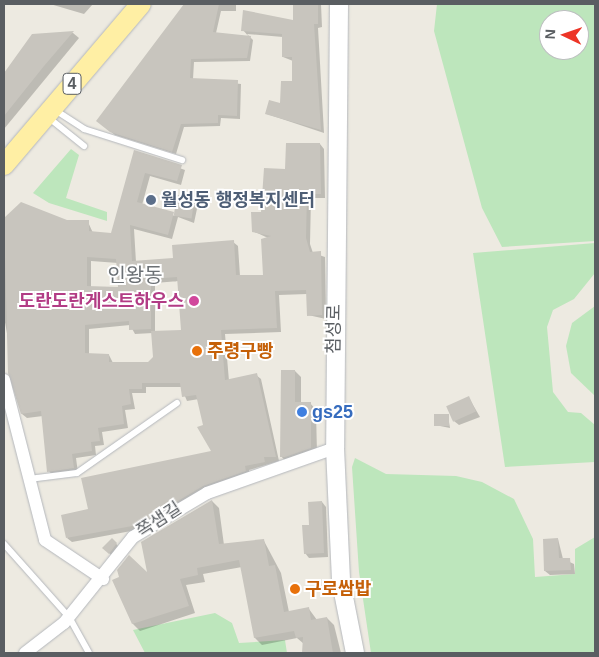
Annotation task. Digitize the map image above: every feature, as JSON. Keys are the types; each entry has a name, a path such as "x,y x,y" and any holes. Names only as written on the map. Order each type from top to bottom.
{"main road":[{"name":"4","path":"4,165 141,4"}],"street":[{"name":"첨성로","path":"339,4 335,448 341,582 355,653"},
{"path":"4,380 44,540 103,579"},
{"name":"쪽샘길","path":"25,653 69,617 103,579 133,537 176,508 335,448"}],"lane":[{"path":"49,112 84,146"},
{"path":"49,112 84,129 182,160"},
{"path":"29,479 77,473 177,403"},
{"path":"4,544 69,617 89,653"}],"green space":[{"path":"437,4 595,4 595,241 502,247 482,208 434,31"},
{"path":"71,149 79,155 66,198 107,212 107,221 49,203 33,193"},
{"path":"595,243 595,273 574,299 553,310 547,327 553,392 568,412 581,413 595,425 595,462 505,467 473,253"},
{"path":"595,306 595,396 571,373 566,346 572,323"},
{"path":"355,458 386,474 456,476 482,482 514,499 533,539 535,577 575,574 575,549 595,537 595,653 371,653 359,572 352,467"},
{"path":"215,613 232,623 239,643 285,640 287,653 145,653 133,630"}],"building":[{"path":"184,4 219,4 213,32 251,36 247,58 191,59 190,78 238,80 237,116 218,115 218,123 181,124 172,152 110,132 96,121"},
{"path":"293,4 318,4 318,24 314,24 321,130 265,114 269,100 280,103 281,81 292,81 292,57 282,57 282,34 241,31 243,10 293,20"},
{"path":"74,31 4,116 4,73 32,34"},
{"path":"286,143 320,143 321,194 307,194 306,238 310,252 321,251 322,315 307,316 306,290 275,291 277,328 221,330 225,380 257,373 276,457 264,457 265,462 245,466 246,471 203,486 138,525 66,538 61,515 88,509 81,478 211,451 197,427 203,425 196,395 182,397 180,383 142,383 142,389 129,389 131,404 122,406 124,424 98,428 100,441 91,442 92,451 72,454 74,468 47,472 41,411 21,414 8,373 4,218 21,202 67,220 89,220 89,231 111,233 134,150 182,165 177,181 145,173 137,202 174,212 168,235 130,225 132,261 173,258 172,245 234,240 236,275 263,275 261,239 271,236 252,232 251,212 261,212 264,168 285,169","holes":["87,257 116,259 118,287 87,286","177,277 181,330 151,331 153,357 148,362 109,362 109,354 85,353 85,325 129,321 129,330 151,329 151,279"]},
{"path":"177,195 195,198 191,219 174,216"},
{"path":"281,370 295,370 295,402 311,402 311,448 285,457 280,457"},
{"path":"469,396 476,412 453,422 446,406"},
{"path":"434,414 449,414 449,426 434,426"},
{"path":"212,500 219,544 264,539 269,566 275,565 284,612 309,607 311,620 327,617 333,653 302,653 303,637 296,638 294,631 254,638 239,560 197,568 198,575 180,579 189,606 132,624 112,580 119,577 117,570 129,555 147,572 141,542"},
{"path":"322,501 324,553 304,554 302,525 309,525 308,502"},
{"path":"112,538 117,543 109,554 102,548"},
{"path":"558,538 559,558 570,558 571,570 544,571 543,539"}],"place":[{"name":"월성동 행정복지센터","path":"151,200"},
{"name":"도란도란게스트하우스","path":"194,301"},
{"name":"주령구빵","path":"197,351"},
{"name":"gs25","path":"302,412"},
{"name":"구로쌈밥","path":"295,589"}],"district":[{"name":"인왕동","path":"135,275"}]}
